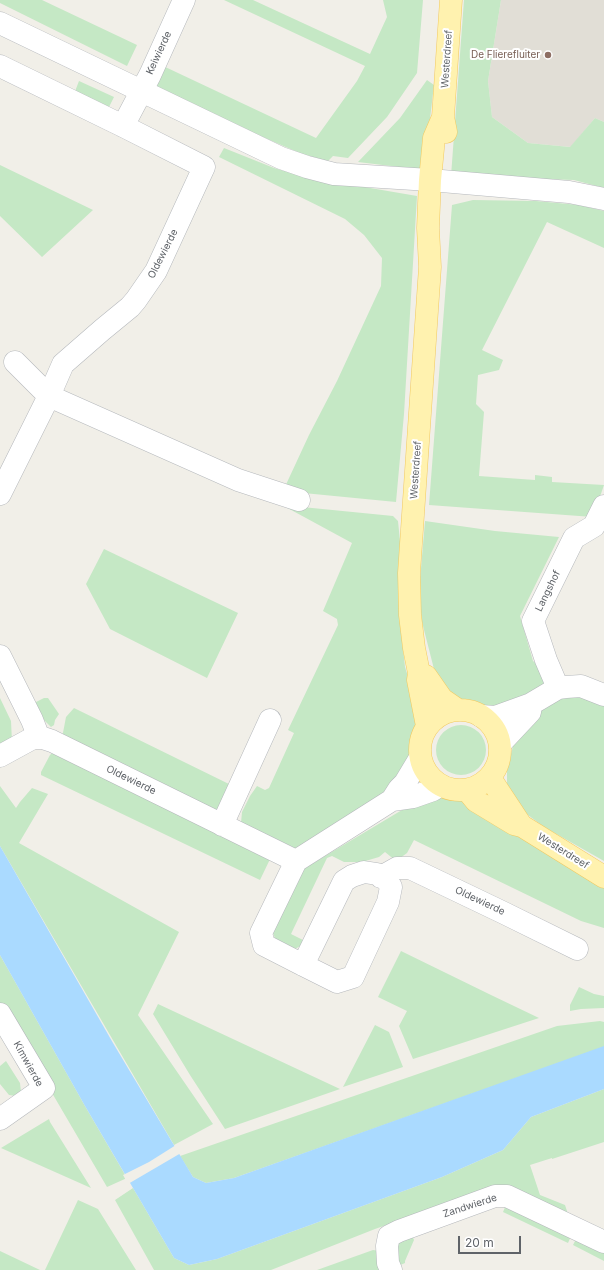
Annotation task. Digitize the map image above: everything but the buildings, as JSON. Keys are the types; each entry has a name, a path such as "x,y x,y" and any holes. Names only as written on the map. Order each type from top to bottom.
{"main road":[{"name":"Westerdreef","path":"427,726 418,680 419,673 410,615 409,573 430,267 443,230 438,181 448,140 443,117 451,0"},
{"path":"419,673 426,676 442,699 458,710"},
{"path":"458,710 470,711 481,716 497,733 500,744 500,756 497,768 490,778 476,788 458,791 439,785 430,778 424,769 420,758 422,736 427,726 446,712 458,710"},
{"name":"Westerdreef","path":"490,778 522,826"},
{"name":"Westerdreef","path":"467,790 476,801 514,824 522,826 604,877"}],"street":[{"name":"Keiwierde","path":"137,98 150,75 184,0"},
{"path":"0,23 137,98 281,158 307,167 334,174 569,192 604,199"},
{"name":"Oldewierde","path":"0,66 204,167 156,271 130,307 63,364 49,396 0,494"},
{"path":"123,126 137,98"},
{"path":"15,362 49,396 238,480 299,500"},
{"name":"Langshof","path":"558,688 546,660 533,621 574,538 594,526 604,506"},
{"path":"0,656 32,720 39,738 33,738 0,756"},
{"path":"481,716 495,717 531,704 558,688 581,686 604,695"},
{"path":"500,744 530,712 531,704"},
{"path":"222,825 270,720"},
{"name":"Oldewierde","path":"39,738 52,741 296,861"},
{"path":"392,800 405,783 420,758"},
{"path":"303,965 344,882 352,876 364,872 377,874 387,880 391,887 388,902 353,977 337,982 303,965 264,945 261,933 296,861 392,800 413,797 433,790 439,785"},
{"name":"Oldewierde","path":"381,877 397,868 410,868 577,949"},
{"name":"Kimwierde","path":"0,1014 44,1088 0,1119"},
{"name":"Zandwierde","path":"391,1270 388,1263 387,1246 389,1236 406,1228 495,1196 507,1196 604,1242"}],"shaded area":[{"name":"De Flierefluiter","path":"501,0 604,0 604,122 595,118 571,147 528,143 492,117 488,81"}],"green space":[{"path":"0,0 42,0 137,45 127,66 0,3"},
{"path":"224,0 253,0 370,54 387,17 383,0 423,0 417,73 387,117 348,158 333,156 328,161 302,154 152,84 161,65 316,138 357,81 365,66"},
{"path":"464,0 501,0 488,81 492,117 528,143 570,147 595,118 604,122 604,188 574,180 451,176"},
{"path":"427,80 434,85 424,170 358,162 400,118"},
{"path":"79,81 114,97 108,109 74,94"},
{"path":"224,148 274,168 306,177 417,196 404,414 396,502 283,491 309,435 337,381 381,286 382,258 364,235 345,219 219,157"},
{"path":"0,165 93,210 42,257 0,216"},
{"path":"473,200 536,201 579,205 604,211 604,248 547,222 482,350 503,360 499,370 478,375 476,404 484,412 479,476 535,480 535,475 552,477 552,482 604,485 593,517 429,505 452,205"},
{"path":"282,505 393,516 398,521 400,541 402,638 405,667 417,706 416,725 411,740 411,759 384,793 292,854 241,823 242,812 257,786 265,790 269,788 294,733 288,730 338,625 337,619 323,611 352,543"},
{"path":"425,521 495,531 559,537 520,616 533,661 554,678 517,704 487,709 461,700 447,693 435,673 422,622 419,592"},
{"path":"104,549 238,613 207,678 110,629 86,584"},
{"path":"568,692 604,701 604,861 544,827 520,809 507,786 507,770 514,742 540,711"},
{"path":"0,698 11,721 12,742 0,749"},
{"path":"44,698 48,698 59,714 54,725 51,727 41,717 34,705 36,702"},
{"path":"74,708 233,786 220,814 62,738 66,717"},
{"path":"461,725 471,727 479,732 484,740 486,750 484,760 479,768 471,773 461,775 451,773 443,768 438,760 436,750 438,740 443,732 451,727"},
{"path":"53,752 272,855 260,880 41,775 41,772"},
{"path":"0,786 16,808 32,788 48,794 19,843 179,932 138,1015 213,1124 174,1145 0,846"},
{"path":"426,797 442,797 471,802 604,884 604,928 581,921 414,840 407,853 396,861 385,852 379,857 362,862 344,862 332,856 327,858 291,934 305,941 302,945 295,949 276,941 273,933 300,873 305,868"},
{"path":"401,951 539,1018 413,1059 399,1026 407,1011 378,997"},
{"path":"0,955 127,1178 107,1187 0,1004"},
{"path":"579,987 594,994 604,996 604,1008 570,1011 570,1005"},
{"path":"158,1004 340,1089 225,1129 153,1014"},
{"path":"600,1021 604,1022 604,1047 234,1178 206,1183 193,1177 180,1156 557,1026"},
{"path":"375,1025 389,1032 403,1067 343,1087"},
{"path":"6,1061 20,1083 21,1092 16,1096 9,1095 0,1084 0,1066"},
{"path":"604,1089 604,1142 530,1165 540,1195 565,1205 569,1217 498,1186 375,1229 271,1270 154,1270 115,1200 133,1188 174,1258 189,1265 217,1259 442,1177 503,1150 531,1117"},
{"path":"49,1119 50,1122 91,1188 1,1148"},
{"path":"78,1200 98,1209 136,1270 45,1270"},
{"path":"506,1205 571,1236 568,1243 503,1212"},
{"path":"411,1233 414,1240 405,1263 398,1266 396,1252 399,1241"},
{"path":"576,1239 604,1253 604,1261 573,1245"},
{"path":"373,1250 381,1251 384,1270 317,1270"},
{"path":"0,1251 40,1270 0,1270"}],"water":[{"path":"0,846 113,1043 193,1177 206,1183 234,1178 604,1046 604,1089 531,1117 503,1150 442,1177 217,1259 189,1265 174,1258 85,1106 0,955"}],"pier":[{"path":"176,1145 181,1153 128,1184 123,1175 149,1162"}],"place":[{"name":"De Flierefluiter","path":"548,55"}]}
